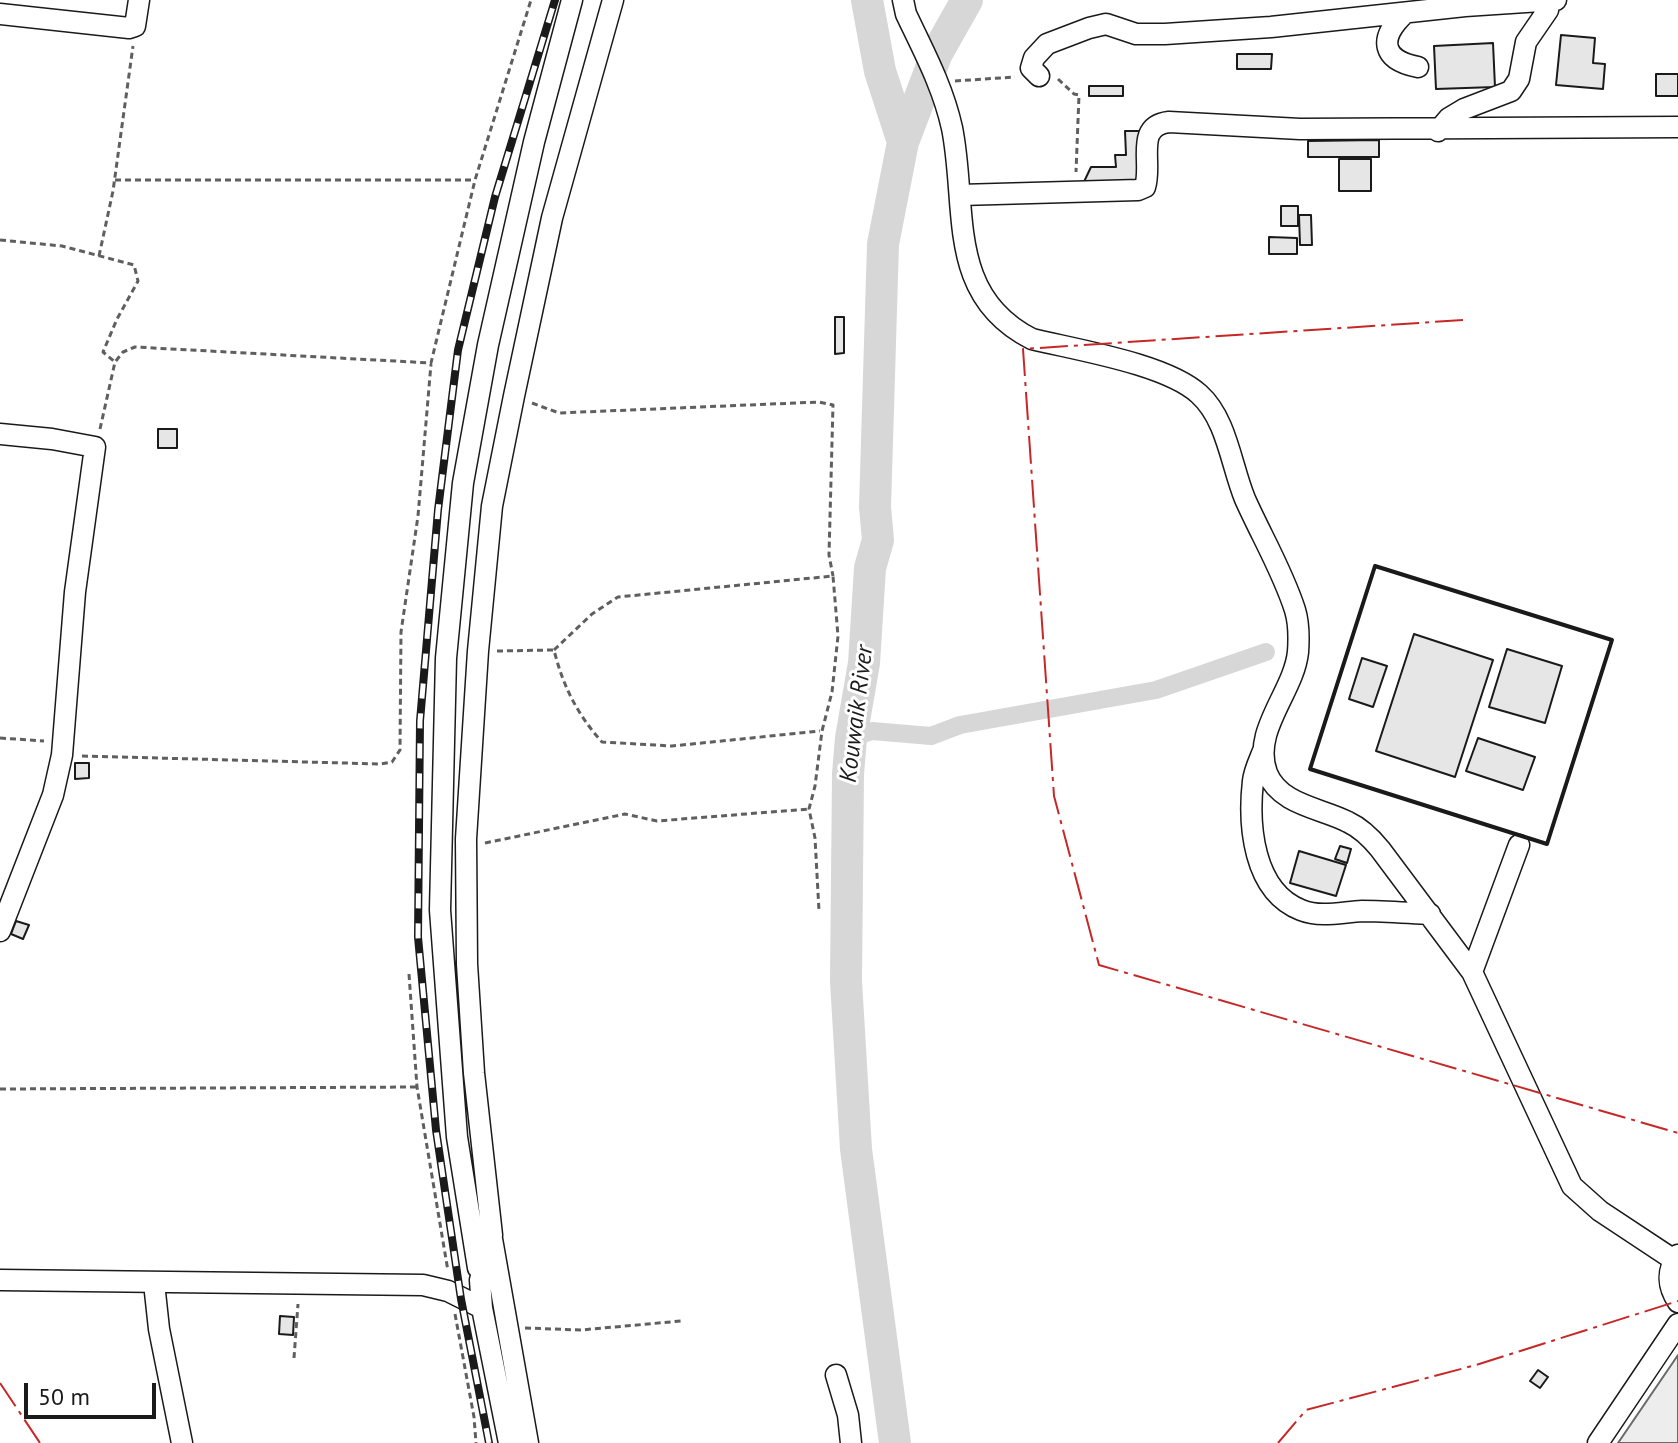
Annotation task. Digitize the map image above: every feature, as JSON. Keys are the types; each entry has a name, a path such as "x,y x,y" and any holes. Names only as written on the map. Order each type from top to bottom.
{"street":[{"path":"0,14 129,28 135,26 139,0"},
{"path":"509,1443 482,1308 457,1137 440,910 446,658 463,483 488,345 534,142 572,0"},
{"path":"528,1443 492,1235 471,1026 466,847 478,651 492,506 552,218 613,0"},
{"path":"903,0 906,14 939,83 953,132 967,256 976,282 993,312 1013,329 1032,339 1173,376 1199,394 1224,436 1243,495 1290,598 1298,624 1295,668 1276,711 1253,778 1258,863 1272,889 1301,910 1329,915 1360,911 1430,914"},
{"path":"1438,131 1449,118 1464,109 1511,91 1519,79 1526,42 1548,10 1550,0"},
{"path":"1039,76 1031,68 1034,58 1047,44 1106,24 1136,34 1165,34 1401,7 1556,0"},
{"path":"1401,7 1387,42 1391,57 1401,64 1418,67"},
{"path":"960,195 1138,190 1145,187 1148,178 1147,141 1151,129 1159,123 1438,131 1678,127"},
{"path":"0,434 95,447 75,592 63,749 53,795 0,931"},
{"path":"1264,748 1264,763 1274,786 1295,801 1360,829 1380,849 1430,914 1472,972 1572,1186 1600,1211 1676,1258 1669,1283 1678,1302"},
{"path":"1472,972 1519,845"},
{"path":"480,1280 492,1235"},
{"path":"0,1280 423,1285 482,1308"},
{"path":"154,1283 159,1329 182,1443"},
{"path":"1598,1443 1678,1324"},
{"path":"836,1375 848,1415 851,1443"}],"path":[{"path":"0,738 63,749 381,764 392,762 400,750 401,632 418,516 431,363 475,180 531,0"},
{"path":"99,256 115,180 135,26"},
{"path":"939,83 959,79 1055,76 1079,95 1076,176 1062,186 1062,192"},
{"path":"115,180 475,180"},
{"path":"0,240 62,246 134,265 138,281 103,352 115,362"},
{"path":"95,447 115,362 123,352 135,347 431,363"},
{"path":"514,396 559,413 819,402 833,405 829,555 838,636 832,692 809,809 815,838 819,911"},
{"path":"478,651 554,650 592,614 618,597 833,576"},
{"path":"554,650 562,681 582,720 602,742 672,746 822,731"},
{"path":"466,847 625,814 657,821 809,809"},
{"path":"409,974 417,1087 476,1443"},
{"path":"0,1089 417,1087"},
{"path":"294,1358 299,1284"},
{"path":"509,1328 581,1330 681,1321"}],"shaded area":[{"path":"1678,1355 1678,1443 1618,1443"}],"building":[{"path":"1561,35 1595,38 1593,63 1605,64 1603,89 1556,85"},
{"path":"1493,43 1495,87 1436,89 1434,46"},
{"path":"1237,54 1272,54 1271,69 1237,69"},
{"path":"1656,74 1678,74 1678,96 1656,96"},
{"path":"1089,86 1123,86 1123,96 1089,96"},
{"path":"1125,131 1141,131 1143,184 1082,186 1091,167 1116,167 1115,155 1126,155"},
{"path":"1379,140 1379,157 1308,157 1308,141"},
{"path":"1339,159 1371,159 1371,191 1339,191"},
{"path":"1281,206 1298,206 1298,226 1281,226"},
{"path":"1299,215 1311,215 1312,245 1300,245"},
{"path":"1269,237 1297,238 1297,254 1269,254"},
{"path":"835,317 844,317 844,353 835,354"},
{"path":"158,429 177,429 177,448 158,448"},
{"path":"1414,634 1493,660 1455,777 1376,751"},
{"path":"1507,649 1562,666 1545,723 1489,707"},
{"path":"1362,658 1387,666 1373,707 1349,699"},
{"path":"1478,738 1535,757 1523,790 1466,771"},
{"path":"75,763 89,763 89,778 75,779"},
{"path":"1340,846 1351,849 1347,863 1335,859"},
{"path":"1299,851 1346,865 1336,896 1290,883"},
{"path":"16,921 29,925 23,939 11,934"},
{"path":"280,1316 294,1317 293,1335 279,1334"},
{"path":"1538,1370 1548,1377 1540,1388 1530,1381"}],"waterway":[{"path":"867,0 880,71 903,142"},
{"name":"Kouwaik River","path":"895,1443 856,1149 846,981 848,774 864,663 870,568 878,540 875,507 883,244 903,142 937,53 967,0"},
{"path":"851,738 872,731 931,736 960,725 1156,690 1266,652"}],"railway":[{"path":"489,1443 461,1299 436,1130 418,937 420,721 438,510 458,350 495,197 555,0"}],"wall":[{"path":"1375,566 1612,640 1547,844 1310,769 1375,566"}],"power":[{"path":"1463,320 1023,349 1054,796 1099,965 1678,1133"},
{"path":"1278,1443 1306,1410 1476,1365 1678,1301"},
{"path":"0,1383 40,1443"}]}
